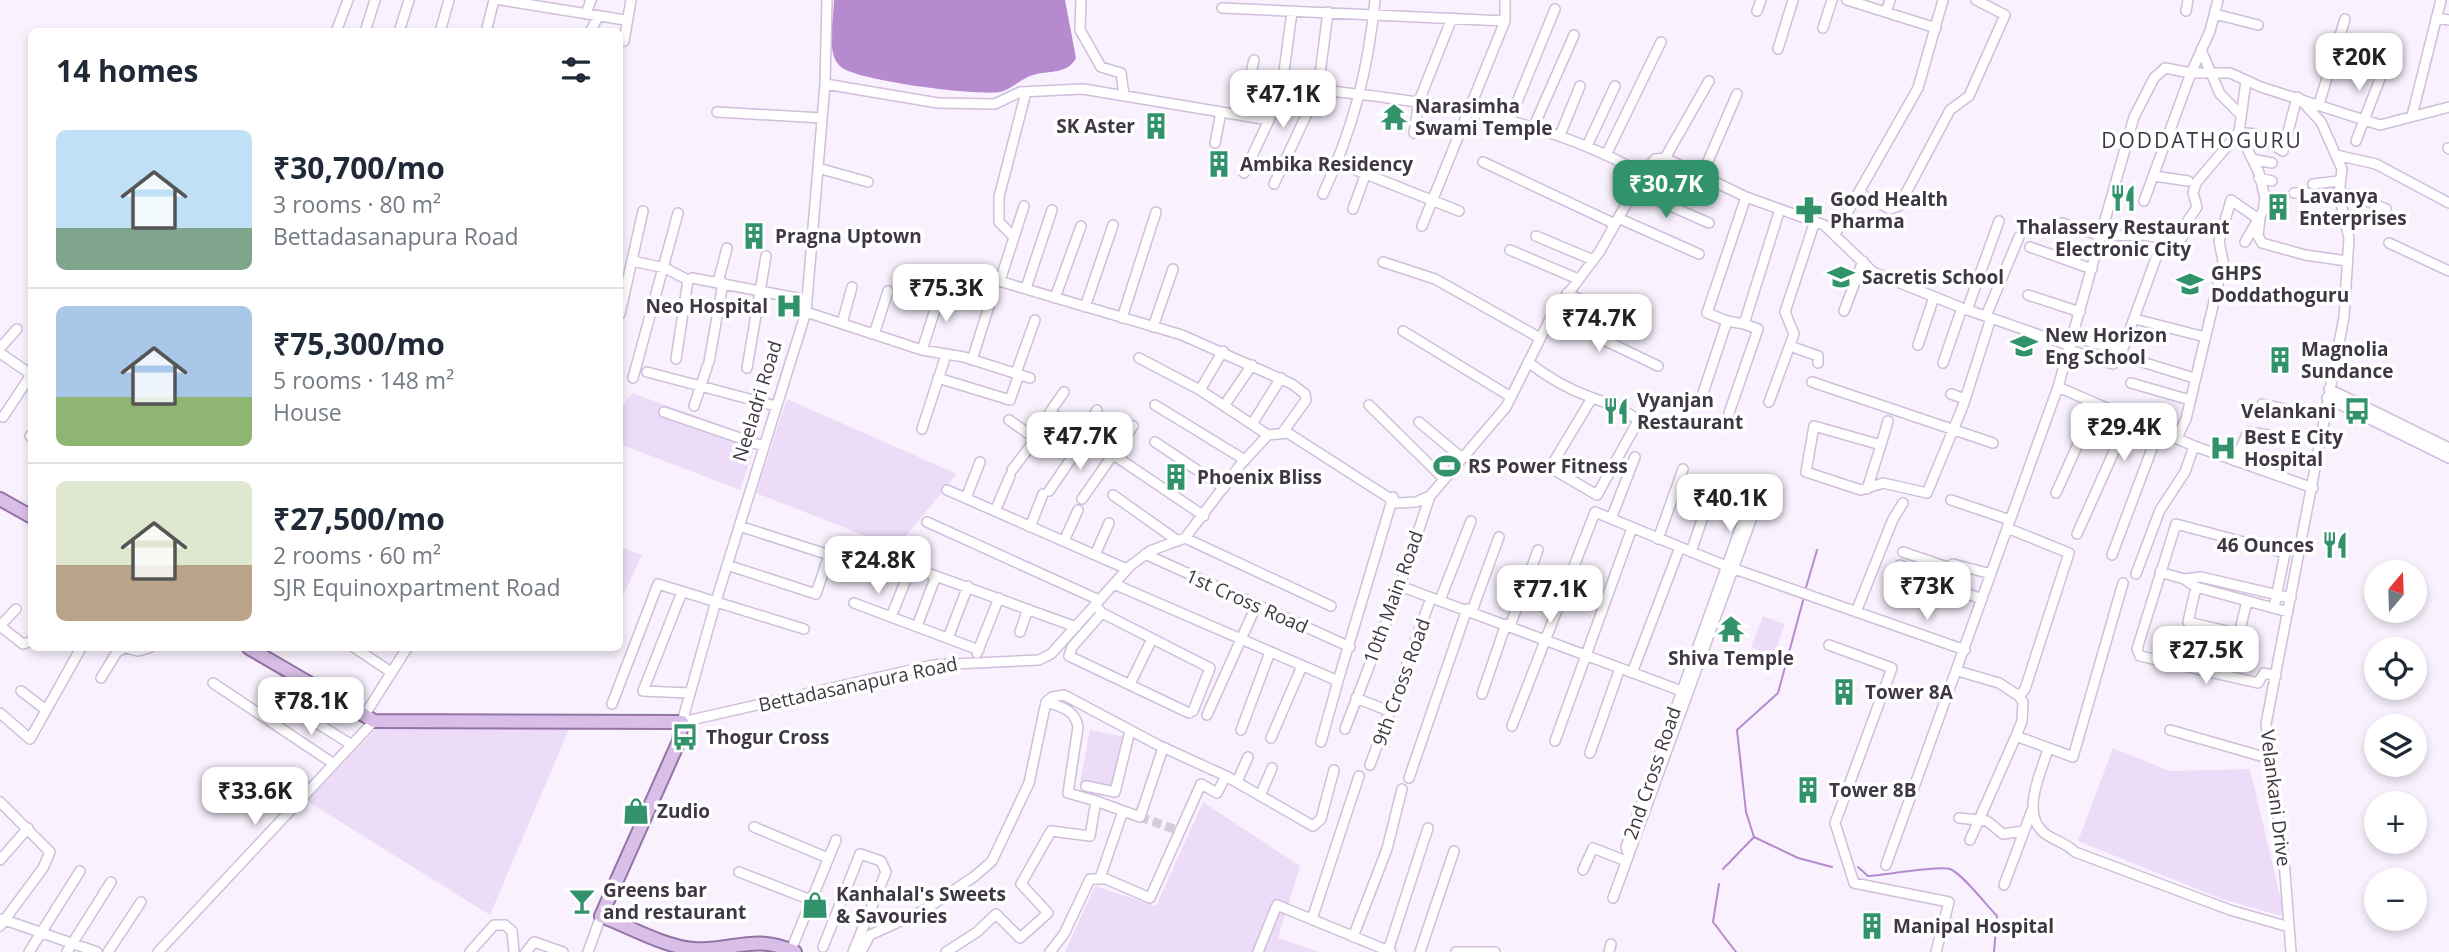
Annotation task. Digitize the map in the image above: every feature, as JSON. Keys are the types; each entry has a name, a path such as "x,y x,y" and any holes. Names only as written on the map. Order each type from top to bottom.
{"main road":[{"path":"0,499 28,515"},
{"path":"254,651 369,719 682,722"},
{"name":"Neeladri Road","path":"601,916 679,741 682,722"},
{"path":"601,916 693,949 733,948 767,943 793,951"}],"street":[{"path":"338,28 348,0"},
{"path":"366,28 374,0"},
{"path":"401,28 409,0"},
{"path":"441,28 449,0"},
{"path":"487,28 494,0"},
{"path":"501,0 625,20"},
{"path":"586,15 591,0"},
{"path":"624,41 625,20 631,0"},
{"name":"Neeladri Road","path":"682,722 716,601 806,312 825,84 827,0"},
{"path":"1081,0 1080,30 1101,67 1121,73 1124,96"},
{"path":"1324,194 1362,94 1375,0"},
{"path":"1422,226 1505,21 1505,0"},
{"path":"1757,11 1761,0"},
{"path":"1778,49 1793,0"},
{"path":"1823,28 1832,0"},
{"path":"1847,0 1936,28"},
{"path":"1886,12 1890,0"},
{"path":"1835,234 1918,88 1944,0"},
{"path":"1859,193 1890,209 1899,206 1950,110 1969,96 2005,15 1976,0"},
{"path":"2186,11 2188,0"},
{"path":"2144,201 2218,0"},
{"path":"2412,116 2441,0"},
{"path":"1222,9 1374,13 1505,21"},
{"path":"1510,119 1555,9"},
{"path":"1244,173 1280,98 1292,12"},
{"path":"1274,184 1318,90 1328,12"},
{"path":"2215,14 2258,25"},
{"path":"592,28 598,17"},
{"path":"1414,133 1419,101 1452,18"},
{"path":"2437,18 2449,20"},
{"path":"2319,104 2346,19"},
{"path":"1534,126 1574,35"},
{"path":"1607,153 1661,42"},
{"path":"2201,50 2220,94 2241,115"},
{"path":"1241,115 1254,60"},
{"path":"1886,865 2058,387 2134,117 2154,78 2165,68 2191,73 2230,73 2246,81 2386,125 2449,107"},
{"path":"2356,141 2381,76"},
{"path":"1665,158 1709,81"},
{"path":"2245,242 2265,198 2252,159 2239,132 2246,81"},
{"path":"825,84 938,103 995,104 1026,92 1083,89 1269,120"},
{"path":"1282,86 1470,109 1560,135 1607,153 1643,174"},
{"path":"1560,135 1580,86"},
{"path":"1587,146 1615,86"},
{"path":"1014,237 999,222 999,197 1026,92"},
{"path":"1688,195 1737,94"},
{"path":"2239,132 2255,134 2283,151 2297,97"},
{"name":"Velankani Drive","path":"2291,952 2283,850 2266,724 2314,488 2323,417 2344,317 2349,237 2339,195 2342,169 2321,122 2297,97"},
{"path":"717,112 822,118"},
{"path":"1215,143 1221,112"},
{"path":"2062,223 2101,236 2144,234 2163,239 2182,238 2187,222 2197,207 2193,193 2196,183 2239,132"},
{"path":"2336,155 2376,164 2449,203"},
{"path":"1139,358 1200,390 1268,435 1283,432 1393,497 1397,503 1416,502 1430,496 1506,407 1552,315 1593,260 1643,174 1655,159 1665,158 1746,197 1815,221 1835,234 1873,272 1964,309 2071,344 2113,363"},
{"path":"2252,159 2272,163"},
{"path":"1483,162 1699,254"},
{"path":"1338,163 1460,211"},
{"path":"818,168 868,182"},
{"path":"1353,209 1366,173"},
{"path":"2154,176 2188,181"},
{"path":"2259,177 2272,181"},
{"path":"2314,184 2339,181"},
{"path":"1634,190 1709,223"},
{"path":"2294,193 2350,194 2386,209"},
{"path":"1728,413 1758,329 1707,313 1746,197"},
{"path":"2177,438 2186,419 2222,261 2219,241 2232,199 2259,216"},
{"path":"1000,281 1024,206"},
{"path":"1744,324 1780,209"},
{"path":"623,301 643,211"},
{"path":"1026,288 1052,211"},
{"path":"1122,318 1156,212"},
{"path":"633,378 678,213"},
{"path":"2259,216 2258,236 2262,243 2305,255 2347,261"},
{"path":"1769,402 1794,334 1784,312 1815,221"},
{"path":"1944,363 1999,221"},
{"path":"1085,307 1113,225"},
{"path":"1055,298 1081,226"},
{"path":"1536,236 1593,260"},
{"path":"1881,445 1814,426 1806,472 1861,491 1883,483 1927,493 1965,399 1989,317 2019,236"},
{"path":"2071,344 2122,351 2163,239"},
{"path":"2389,243 2449,271"},
{"path":"2030,247 2092,269"},
{"path":"694,406 708,365 727,248"},
{"path":"1510,250 1578,279"},
{"path":"747,368 766,256"},
{"path":"632,261 665,268 688,280 721,283 807,300"},
{"path":"1844,311 1863,261"},
{"path":"1383,262 1435,279 1540,338"},
{"path":"1153,327 1173,269"},
{"path":"975,274 1153,327 1223,351 1281,378 1300,389 1306,400 1283,432"},
{"path":"676,359 688,280"},
{"path":"842,323 852,288"},
{"path":"922,350 942,288"},
{"path":"874,334 888,290"},
{"path":"1567,293 1614,316"},
{"path":"2028,295 2080,312"},
{"path":"1918,345 1934,297"},
{"path":"972,360 989,306"},
{"path":"806,312 922,350 972,360 1030,378"},
{"path":"1552,315 1658,366"},
{"path":"938,378 1010,400 1035,320"},
{"path":"2139,320 2204,337"},
{"path":"1703,393 1727,321"},
{"path":"17,329 0,351 28,373"},
{"path":"1404,331 1511,397"},
{"path":"1790,346 1818,356 1818,363"},
{"path":"1200,390 1223,351"},
{"path":"922,429 946,355"},
{"path":"2126,357 2194,378"},
{"path":"1528,362 1541,373 1601,400 1638,421 1597,495 1556,471 1553,463 1592,398"},
{"path":"1224,406 1252,365"},
{"path":"647,372 776,406"},
{"path":"1252,424 1281,378"},
{"path":"3,417 28,380"},
{"path":"1812,382 1993,443"},
{"path":"2131,383 2190,400"},
{"path":"2058,387 2095,406 2194,446 2314,488"},
{"path":"1064,392 1050,412 1204,516"},
{"path":"1951,394 1965,399"},
{"path":"2328,394 2449,448"},
{"path":"2328,394 2449,458"},
{"path":"2262,404 2323,417"},
{"path":"1155,405 1245,460"},
{"path":"1368,405 1444,480"},
{"path":"2056,493 2095,406"},
{"path":"1030,527 1046,492 1084,435 1097,410"},
{"path":"664,412 764,446"},
{"path":"995,511 1011,473 1054,415"},
{"path":"2077,534 2129,418"},
{"path":"1009,420 1036,439"},
{"path":"1867,489 1888,421"},
{"path":"1419,422 1462,458"},
{"path":"1082,499 1133,426"},
{"path":"2112,555 2159,430"},
{"path":"2235,461 2248,432 2268,435"},
{"name":"Bettadasanapura Road","path":"682,722 920,667 974,661 1039,660 1051,654 1075,633 1097,602 1126,569 1145,554 1182,540 1268,435"},
{"path":"1155,442 1224,488"},
{"path":"2136,574 2160,510 2185,472 2194,446"},
{"path":"1611,519 1635,457"},
{"path":"966,498 980,462"},
{"path":"1658,538 1684,469"},
{"path":"947,490 1126,569"},
{"path":"1691,552 1711,493"},
{"path":"1113,495 1182,540 1331,607"},
{"name":"10th Main Road","path":"1345,729 1400,586 1430,496"},
{"path":"1321,741 1393,497"},
{"path":"1951,500 2069,553 2025,689 2020,696 2023,712 2016,736 1970,840"},
{"path":"1856,612 1893,519 1903,503"},
{"path":"1748,507 1755,509 1730,567 1748,507"},
{"path":"1064,541 1078,510"},
{"path":"1512,726 1595,512 1730,567 1965,648"},
{"name":"9th Cross Road","path":"1370,765 1435,599 1471,521"},
{"path":"927,522 1097,602 1102,613 1210,668 1193,711 1189,713 1069,656 1075,633 1102,613"},
{"path":"1095,555 1108,523"},
{"path":"2274,608 2285,553 2180,524 2173,527 2137,649 2140,656 2258,683 2264,673 2276,676"},
{"path":"739,526 873,569"},
{"path":"1555,741 1584,654 1632,528"},
{"path":"1409,778 1469,610 1499,537"},
{"path":"1632,673 1680,547"},
{"path":"1482,694 1538,550"},
{"path":"1903,552 1947,567 1953,564 1991,574"},
{"name":"1st Cross Road","path":"1145,554 1350,647"},
{"path":"727,565 816,594 828,555"},
{"path":"1900,565 1941,581 1946,586 1982,598"},
{"path":"891,617 911,567 1028,609 1075,633"},
{"name":"2nd Cross Road","path":"1613,898 1730,567"},
{"path":"2161,572 2184,579 2196,587 2288,612"},
{"path":"917,626 936,576"},
{"path":"2184,579 2201,577 2291,598"},
{"path":"2016,736 2073,757 2123,583"},
{"path":"612,704 659,584 804,629"},
{"path":"1114,584 1338,681"},
{"path":"2232,597 2235,584"},
{"path":"948,638 968,586"},
{"path":"1400,586 1685,693"},
{"path":"2196,587 2188,622 2239,634 2247,601"},
{"path":"682,592 643,691 690,693"},
{"path":"974,661 999,598"},
{"path":"854,603 979,650"},
{"path":"1207,715 1256,606"},
{"path":"16,609 0,626 23,643 28,642"},
{"path":"1020,632 1028,609"},
{"path":"1130,684 1152,639"},
{"path":"1829,645 1892,668 1835,823 1854,883 1949,902 1936,952"},
{"path":"0,713 30,739 79,651"},
{"path":"101,678 119,651"},
{"path":"360,651 391,672"},
{"path":"158,952 352,745 405,651"},
{"path":"1241,730 1270,652"},
{"path":"1271,738 1302,666"},
{"path":"1590,753 1620,668"},
{"path":"1958,671 1999,683 2020,696"},
{"path":"213,682 334,764"},
{"path":"21,691 46,710"},
{"path":"861,952 876,931 923,911 975,876 992,861 1029,783 1046,702 1052,697 1064,695 1163,748 1226,776 1308,825 1318,825 1334,770"},
{"path":"1356,698 1391,712"},
{"path":"1046,702 1067,709 1076,717 1078,727 1068,793 1140,817 1163,748"},
{"path":"286,704 352,745"},
{"path":"2170,730 2271,759"},
{"path":"1086,786 1115,792 1130,731"},
{"path":"2004,885 2032,808 2048,749"},
{"path":"1237,782 1248,757"},
{"path":"1260,796 1272,768"},
{"path":"1050,952 1064,934 1090,879 1100,878 1150,898 1201,784 1217,793 1226,776"},
{"path":"1312,919 1359,776"},
{"path":"1353,937 1387,849 1402,789"},
{"path":"946,952 977,932 996,914 1020,938 1048,913 1021,884 1051,831 1090,836 1096,801"},
{"path":"1,804 47,846 48,859 2,922 42,932 70,948 97,952"},
{"path":"2032,808 2041,830 2075,852 2230,910 2289,926"},
{"path":"1100,878 1123,811"},
{"path":"1959,818 1987,821 2003,834 2024,831"},
{"path":"754,827 828,858"},
{"path":"0,860 28,828"},
{"path":"1258,952 1277,905 1389,951 1428,828"},
{"path":"793,951 836,840"},
{"path":"1583,870 1593,848 1627,857"},
{"path":"1420,952 1454,851"},
{"path":"824,947 860,854 881,861 886,872 853,952"},
{"path":"29,952 80,872"},
{"path":"740,872 811,900"},
{"path":"70,948 111,882"},
{"path":"108,952 141,902"},
{"path":"588,952 601,916"},
{"path":"470,952 494,925 505,925 512,931 513,952"},
{"path":"526,952 534,942 563,952"},
{"path":"1456,952 1494,952"}],"shaded area":[{"path":"834,0 1065,0 1076,58 1063,70 1033,75 1000,92 944,90 870,77 841,67 836,61 832,45"},
{"path":"632,393 758,438 740,490 623,445 623,405"},
{"path":"787,399 957,474 896,548 756,493"},
{"path":"623,548 642,555 623,596"},
{"path":"1763,616 1785,624 1774,656 1751,647"},
{"path":"376,729 569,729 490,915 307,801"},
{"path":"1090,730 1126,737 1115,790 1080,783"},
{"path":"2113,748 2170,771 2250,769 2285,917 2222,899 2078,841"},
{"path":"1203,802 1300,866 1278,938 1319,952 1065,952 1095,886 1156,906"}],"waterway":[{"path":"1805,591 1817,550"},
{"path":"1804,597 1778,693 1737,730 1746,812 1754,837 1798,858 1832,867"},
{"path":"1723,869 1754,837"},
{"path":"1858,867 1868,876 1935,868 1955,872 1997,916 1994,952"},
{"path":"1719,884 1713,922 1736,952"}],"tunnel":[{"path":"1140,817 1180,831"}],"place":[{"name":"Narasimha Swami Temple","path":"1394,117"},
{"name":"SK Aster","path":"1156,126"},
{"name":"Ambika Residency","path":"1219,164"},
{"name":"Thalassery Restaurant Electronic City","path":"2123,198"},
{"name":"Lavanya Enterprises","path":"2278,207"},
{"name":"Good Health Pharma","path":"1809,210"},
{"name":"Pragna Uptown","path":"754,236"},
{"name":"Sacretis School","path":"1841,277"},
{"name":"GHPS Doddathoguru","path":"2190,284"},
{"name":"Neo Hospital","path":"789,306"},
{"name":"New Horizon Eng School","path":"2024,346"},
{"name":"Magnolia Sundance","path":"2280,360"},
{"name":"Vyanjan Restaurant","path":"1616,411"},
{"name":"Velankani","path":"2357,411"},
{"name":"Best E City Hospital","path":"2223,448"},
{"name":"RS Power Fitness","path":"1447,466"},
{"name":"Phoenix Bliss","path":"1176,477"},
{"name":"46 Ounces","path":"2335,545"},
{"name":"Shiva Temple","path":"1731,629"},
{"name":"Tower 8A","path":"1844,692"},
{"name":"Thogur Cross","path":"685,737"},
{"name":"Tower 8B","path":"1808,790"},
{"name":"Zudio","path":"636,811"},
{"name":"Greens bar and restaurant","path":"582,901"},
{"name":"Kanhalal's Sweets & Savouries","path":"815,905"},
{"name":"Manipal Hospital","path":"1872,926"}],"district":[{"name":"DODDATHOGURU","path":"2202,140"}]}
